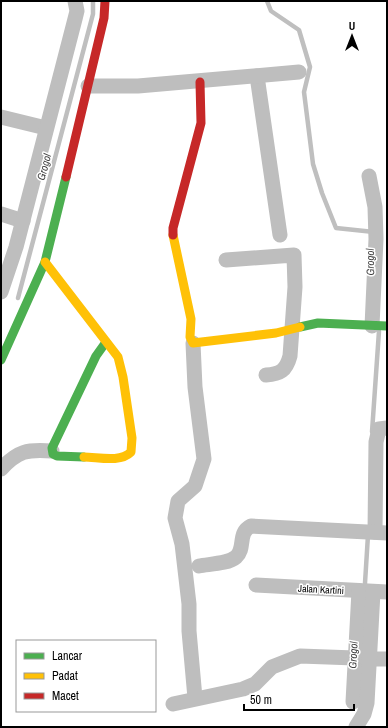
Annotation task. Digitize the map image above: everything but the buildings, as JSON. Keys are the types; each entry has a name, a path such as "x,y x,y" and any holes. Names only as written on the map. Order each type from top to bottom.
{"street":[{"path":"1,292 12,261 23,221 75,19 77,11 75,1"},
{"path":"1,360 45,262 104,18 105,1"},
{"path":"88,86 120,87 200,82 299,72"},
{"path":"257,76 280,235"},
{"path":"195,698 189,631 189,604 182,544 175,518 178,501 195,486 204,459 195,387 190,319 173,241 172,228 189,163 199,135 202,109 200,82"},
{"path":"1,117 46,128"},
{"path":"192,342 276,333 318,323 380,326 375,206 370,176"},
{"path":"1,214 23,221"},
{"path":"226,260 294,255 295,287 293,329 287,366 283,371 276,374 266,375"},
{"path":"45,262 118,357 132,428 131,452 127,456 120,458 56,456 52,451"},
{"path":"52,451 96,356 106,342"},
{"path":"198,566 231,560 237,556 240,550 242,535 246,529 251,526 374,532 376,442 379,429 387,428"},
{"path":"1,469 14,455 25,452 52,451"},
{"name":"Jalan Kartini","path":"256,585 373,592"},
{"path":"353,702 373,592"},
{"path":"174,704 195,698 243,689 255,684 267,670 292,658 300,656 387,659"},
{"path":"356,727 366,709 362,658"}],"waterway":[{"name":"Grogol","path":"18,298 93,14 93,1"},
{"name":"Grogol","path":"267,1 271,11 299,30 310,67 304,92 313,164 322,193 336,228 374,232"},
{"name":"Grogol","path":"372,432 379,331"},
{"name":"Grogol","path":"365,583 368,535"}],"traffic: fast":[{"path":"1,360 45,262 66,177"},
{"path":"300,327 318,323 387,326"},
{"path":"84,457 57,456 53,454 52,448 96,356 106,342"}],"traffic: slow":[{"path":"173,235 191,319 190,337 193,343 276,333 300,327"},
{"path":"45,262 118,357 123,377 132,438 131,452 121,457 109,459 84,457"}],"traffic: jam":[{"path":"66,177 104,18 105,1"},
{"path":"173,235 173,228 201,123 200,82"}]}
